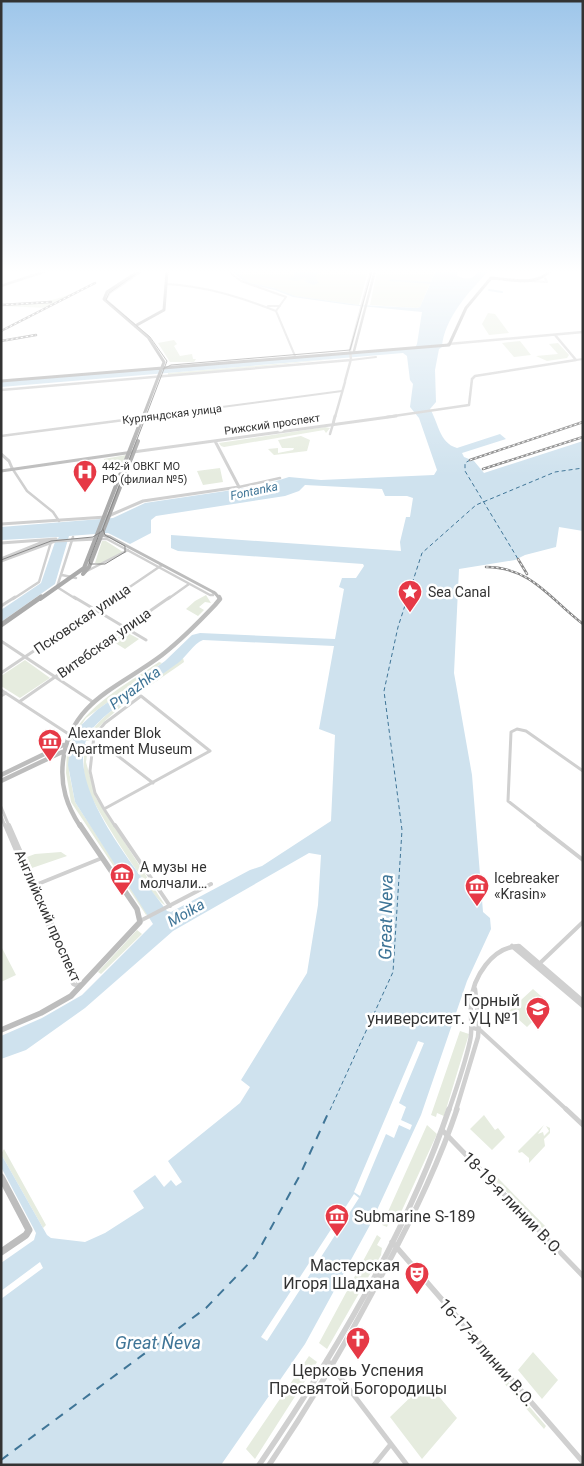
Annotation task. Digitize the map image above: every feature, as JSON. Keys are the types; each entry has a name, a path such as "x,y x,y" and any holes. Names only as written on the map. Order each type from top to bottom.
{"main road":[{"path":"1,626 79,574 107,518 167,361 153,339"},
{"path":"352,352 355,339"},
{"path":"446,344 448,339"},
{"path":"1,380 163,371 295,355 446,344 450,339"},
{"name":"Рижский проспект","path":"1,470 131,453"},
{"path":"1,1030 41,1013 71,996 140,922 137,909 72,815 65,799 62,752 66,745 67,733 78,716 93,702 163,654 220,598 214,592 130,549 99,536"},
{"path":"1,774 66,745"},
{"path":"1,782 62,752"},
{"path":"1,1177 29,1230 1,1252"}],"street":[{"path":"288,339 295,355"},
{"path":"452,339 454,342 462,343"},
{"path":"446,344 502,339"},
{"path":"446,344 504,339"},
{"path":"559,339 576,360"},
{"path":"330,434 352,352"},
{"path":"1,390 163,371 376,357"},
{"path":"435,410 469,405 472,378 475,376 583,359"},
{"name":"Курляндская улица","path":"1,436 342,391"},
{"name":"Рижский проспект","path":"131,453 435,410"},
{"path":"215,441 239,487"},
{"path":"1,454 8,459 22,486 40,503 54,511 58,521"},
{"path":"1,524 107,518 143,501 239,487 280,478"},
{"path":"1,542 99,536"},
{"path":"73,538 58,588 146,640"},
{"path":"1,560 51,540"},
{"path":"1,606 39,582 51,540"},
{"path":"62,575 79,574 130,549"},
{"name":"Псковская улица","path":"1,673 160,566"},
{"path":"170,571 210,595 214,592"},
{"name":"Витебская улица","path":"19,702 189,584"},
{"path":"1,641 93,702"},
{"path":"1,690 67,733"},
{"path":"1,696 6,693"},
{"path":"104,810 210,751 142,697 135,699 105,723 96,733 90,745 90,771 95,793 104,810 169,906"},
{"path":"583,771 526,731 517,729 511,732 508,799 583,860"},
{"path":"66,745 105,746 153,783"},
{"name":"Английский проспект","path":"1,807 73,984 80,987"},
{"name":"Английский проспект","path":"1,816 33,886"},
{"path":"33,886 102,858"},
{"path":"140,922 211,884"},
{"path":"538,965 583,922"},
{"path":"259,1465 326,1359 392,1242 443,1131 473,1028 471,1001 480,975 489,960 500,951 512,946 583,1001"},
{"path":"538,965 583,1006"},
{"path":"269,1465 331,1366 398,1248 448,1136 480,1030 475,989"},
{"path":"473,1028 480,1030 583,1125"},
{"name":"18-19-я линии В.О.","path":"443,1131 583,1276"},
{"name":"16-17-я линии В.О.","path":"392,1242 583,1462"},
{"path":"326,1359 407,1465"},
{"path":"374,1465 391,1444"}],"shaded area":[{"path":"174,340 177,344 174,346 180,356 192,354 193,359 196,359 194,362 170,362 158,343"},
{"path":"520,341 531,355 514,357 502,343"},
{"path":"558,343 569,355 567,358 547,361 536,356 558,354 549,344"},
{"path":"344,358 168,376 168,373"},
{"path":"325,427 330,428 326,433 324,430 224,447 219,443"},
{"path":"301,436 310,440 307,451 274,455 268,449 278,448 278,453 293,450 294,448 282,448 278,440"},
{"path":"126,455 121,469 106,471 104,459"},
{"path":"220,468 223,482 203,485 197,471"},
{"path":"102,541 106,541 123,552 100,564 95,563"},
{"path":"206,595 211,603 205,602 199,607 204,610 198,616 186,609 195,601"},
{"path":"126,632 139,639 125,649 112,641"},
{"path":"183,658 184,662 118,710 106,720 89,741 86,741 92,730 103,718"},
{"path":"25,660 50,678 20,698 1,686 1,676"},
{"path":"159,662 162,663 86,718 71,741 69,741 86,716 108,696"},
{"path":"67,748 70,748 69,772 75,802 148,914 146,915 71,802 66,773"},
{"path":"85,748 88,748 86,762 96,798 165,905 148,887 136,870 91,797 84,772"},
{"path":"61,852 67,856 32,868 27,857 35,854"},
{"path":"137,930 142,934 101,974 98,972"},
{"path":"1,946 16,975 1,982"},
{"path":"533,989 550,1004 527,1027 509,1011"},
{"path":"460,1031 469,1034 444,1116 437,1113 436,1117 431,1115"},
{"path":"484,1115 495,1130 498,1128 505,1137 492,1150 470,1129"},
{"path":"427,1125 437,1134 397,1221 391,1217 387,1227 382,1225"},
{"path":"544,1125 538,1134 543,1132 544,1136 549,1131 546,1126 550,1128 550,1133 544,1139 545,1146 529,1163 529,1158 518,1151"},
{"path":"4,1149 46,1225 43,1228 1,1154"},
{"path":"496,1176 547,1228 544,1230 494,1179"},
{"path":"377,1235 381,1238 377,1245 382,1248 381,1255 327,1349 319,1343"},
{"path":"533,1352 558,1380 542,1399 518,1370"},
{"path":"309,1356 317,1362 255,1459 246,1449"},
{"path":"499,1371 546,1426 544,1429 496,1374"},
{"path":"421,1387 424,1392 431,1387 457,1418 422,1459 390,1417"}],"water":[{"name":"Great Neva","path":"418,339 444,339 442,347 439,349 435,370 436,402 430,409 446,441 457,448 500,434 506,439 462,453 464,457 474,461 484,473 583,441 583,531 559,527 556,547 525,555 515,560 459,569 454,673 472,775 483,912 490,918 491,929 467,981 421,1115 370,1225 305,1344 221,1465 1,1465 1,1263 34,1240 36,1233 1,1167 1,1154 47,1235 51,1238 85,1242 105,1233 144,1208 133,1191 155,1175 164,1187 171,1180 176,1186 182,1182 168,1161 240,1103 250,1087 241,1080 307,973 318,905 321,855 309,853 173,931 85,1008 26,1050 1,1059 1,1036 42,1018 82,995 153,924 75,802 68,765 70,748 76,730 97,710 165,661 192,635 200,633 335,639 344,589 339,587 342,578 356,578 364,566 363,564 178,551 171,548 171,535 401,551 400,542 406,517 410,517 413,498 407,496 385,496 382,489 305,485 299,491 285,496 156,516 151,520 151,533 130,544 108,533 69,536 55,584 1,622 1,610 41,583 55,542 59,537 1,540 1,527 113,518 145,503 260,486 289,477 321,480 434,475 437,470 419,418 410,407 413,384 410,380 407,356 403,353 1,387 1,382 415,348","holes":["203,640 334,646 319,729 335,735 331,821 262,866 250,870 171,912 167,911 139,874 107,826 94,801 85,777 83,754 89,734 94,727 114,709 178,663 196,644"]}],"pier":[{"path":"418,1041 424,1043 399,1103 406,1107 401,1120 412,1125 410,1130 399,1125 394,1138 386,1134 360,1196 354,1192"},
{"path":"354,1194 359,1198 267,1341 261,1337"},
{"path":"40,1262 43,1268 1,1299 1,1291"}],"ferry route":[{"path":"470,460 465,463 465,471 484,502"},
{"path":"484,502 555,472 583,468"},
{"path":"330,1110 393,972 402,830 384,691 398,627 422,553 476,505 484,502"},
{"path":"484,502 518,559"},
{"path":"1,1460 206,1308 255,1257 300,1175 330,1109"}],"tram line":[{"path":"152,339 167,361 164,368"},
{"path":"164,368 171,365 350,350 353,339"},
{"path":"100,532 164,368"},
{"path":"100,532 89,561 90,564 105,564 125,552 125,546 105,535 103,529"},
{"path":"1,560 51,541 93,537 100,532"}],"railway":[{"path":"1,341 10,339"},
{"path":"470,460 583,422"},
{"path":"483,469 583,437"},
{"path":"518,559 527,574"},
{"path":"486,567 502,568 528,578 583,624"}],"place":[{"name":"442-й ОВКГ МО РФ (филиал №5)","path":"85,493"},
{"name":"Sea Canal","path":"410,613"},
{"name":"Alexander Blok Apartment Museum","path":"50,762"},
{"name":"А музы не молчали…","path":"122,896"},
{"name":"Icebreaker «Krasin»","path":"477,907"},
{"name":"Горный университет. УЦ №1","path":"538,1030"},
{"name":"Submarine S-189","path":"337,1237"},
{"name":"Мастерская Игоря Шадхана","path":"417,1295"},
{"name":"Церковь Успения Пресвятой Богородицы","path":"358,1360"}],"water label":[{"name":"Fontanka","path":"254,491"},
{"name":"Pryazhka","path":"135,688"},
{"name":"Moika","path":"186,913"}]}
